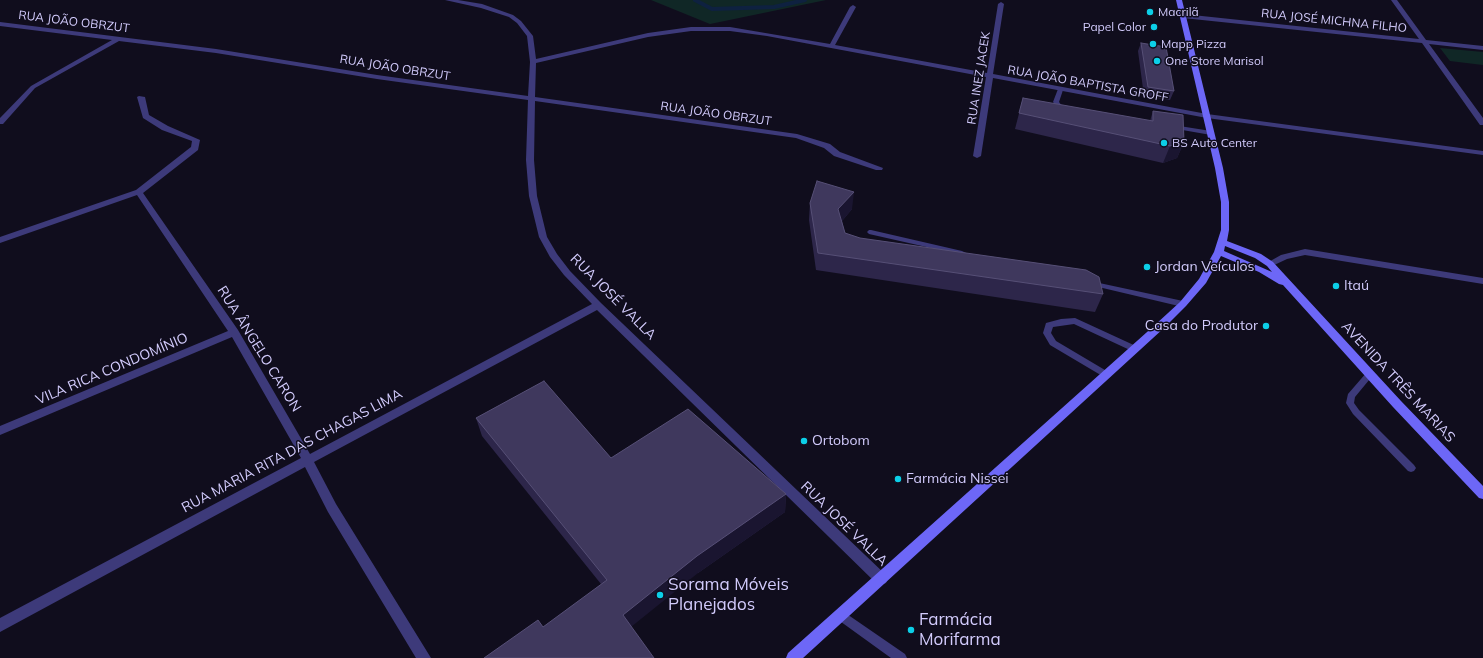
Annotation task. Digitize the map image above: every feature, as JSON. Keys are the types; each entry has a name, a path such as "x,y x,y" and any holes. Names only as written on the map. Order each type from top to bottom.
{"main road":[{"path":"793,658 1107,375 1183,304 1203,281 1221,247 1225,230 1225,202 1211,133 1179,0"},
{"name":"AVENIDA TRÊS MARIAS","path":"1221,247 1258,256 1270,264 1370,374 1483,494"},
{"name":"AVENIDA TRÊS MARIAS","path":"1221,247 1262,270 1293,290"}],"street":[{"name":"RUA JOSÉ VALLA","path":"448,0 498,10 519,22 530,36 533,62 531,178 537,218 543,236 553,255 567,273 598,305 881,579"},
{"path":"1394,0 1483,123"},
{"name":"RUA INEZ JACEK","path":"977,156 1002,4"},
{"path":"831,47 852,7"},
{"name":"RUA JOSÉ MICHNA FILHO","path":"1183,16 1483,48"},
{"name":"RUA JOÃO OBRZUT","path":"0,24 216,51 377,77 787,135 803,138 827,146 837,154 879,168"},
{"name":"RUA JOÃO BAPTISTA GROFF","path":"533,62 628,39 691,30 724,29 748,31 1060,90 1207,116 1483,153"},
{"path":"0,122 33,88 54,74 118,39"},
{"path":"1460,46 1483,44"},
{"path":"0,240 139,192 195,148 196,140 165,128 146,116 141,98"},
{"name":"RUA ÂNGELO CARON","path":"139,192 234,332 298,442 332,508 424,658"},
{"path":"1270,264 1284,257 1305,252 1483,281"},
{"name":"RUA MARIA RITA DAS CHAGAS LIMA","path":"0,625 598,305"},
{"name":"VILA RICA CONDOMÍNIO","path":"0,431 234,332"}],"lane":[{"path":"1060,90 1056,102 1060,107 1070,111"},
{"path":"1164,126 1211,133"},
{"path":"871,232 972,256"},
{"path":"1081,281 1183,304"},
{"path":"1107,375 1053,343 1047,333 1049,325 1074,321 1135,349"},
{"path":"1370,374 1351,396 1350,403 1356,412 1411,468"},
{"path":"841,615 900,658"}],"green space":[{"path":"651,0 826,0 710,24"},
{"path":"1440,48 1483,52 1483,65 1450,61"}],"building":[{"path":"1141,43 1166,47 1174,91 1148,87"},
{"path":"1023,98 1153,121 1153,111 1183,115 1184,142 1170,146 1019,113"},
{"path":"817,181 854,192 838,209 845,233 860,238 1086,270 1099,277 1103,294 818,253 810,203"},
{"path":"544,381 611,458 688,409 786,494 697,556 623,615 654,658 484,658 538,620 543,627 607,580 476,418"}],"waterway":[{"path":"695,0 712,9 774,7 805,0"}],"place":[{"name":"Macrilã","path":"1150,12"},
{"name":"Papel Color","path":"1154,27"},
{"name":"Mapp Pizza","path":"1153,44"},
{"name":"One Store Marisol","path":"1157,61"},
{"name":"BS Auto Center","path":"1164,143"},
{"name":"Jordan Veículos","path":"1147,267"},
{"name":"Itaú","path":"1336,286"},
{"name":"Casa do Produtor","path":"1266,326"},
{"name":"Ortobom","path":"804,441"},
{"name":"Farmácia Nissei","path":"898,479"},
{"name":"Sorama Móveis Planejados","path":"660,595"},
{"name":"Farmácia Morifarma","path":"911,630"}]}
